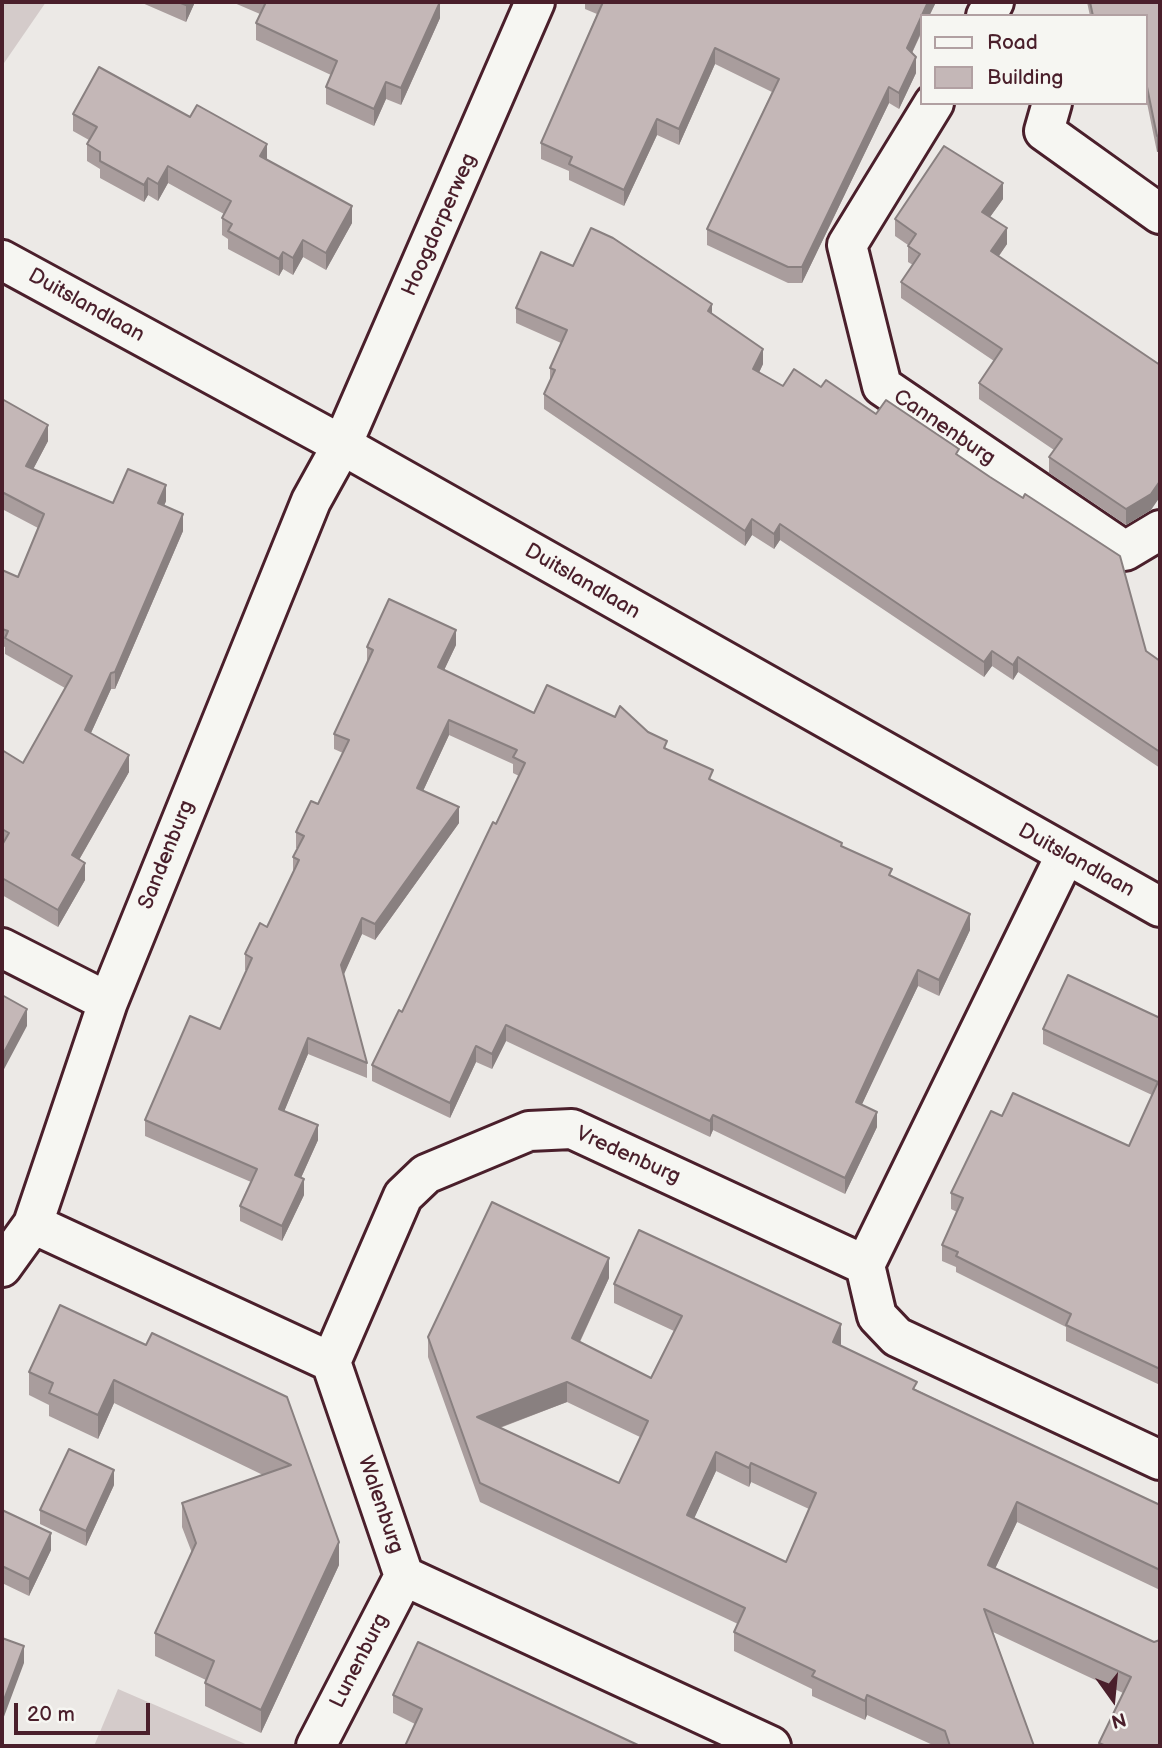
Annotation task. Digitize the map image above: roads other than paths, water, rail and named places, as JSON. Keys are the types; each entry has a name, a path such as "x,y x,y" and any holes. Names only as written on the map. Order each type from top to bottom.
{"street":[{"name":"Hoogdorperweg","path":"342,446 533,3"},
{"name":"Cannenburg","path":"933,105 847,245 882,386 1125,551 1160,530"},
{"path":"1051,105 1044,131 1160,214"},
{"name":"Duitslandlaan","path":"2,260 342,446 1065,856 1160,907"},
{"name":"Sandenburg","path":"2,1267 33,1224 108,1002 311,501 342,446"},
{"path":"1065,856 865,1265 877,1316 897,1337 1160,1460"},
{"path":"2,948 108,1002"},
{"name":"Vredenburg","path":"331,1362 403,1196 426,1174 529,1130 572,1129 865,1265"},
{"path":"33,1224 331,1362"},
{"name":"Walenburg","path":"331,1362 404,1576 771,1746"},
{"name":"Lunenburg","path":"316,1746 404,1576"}]}
